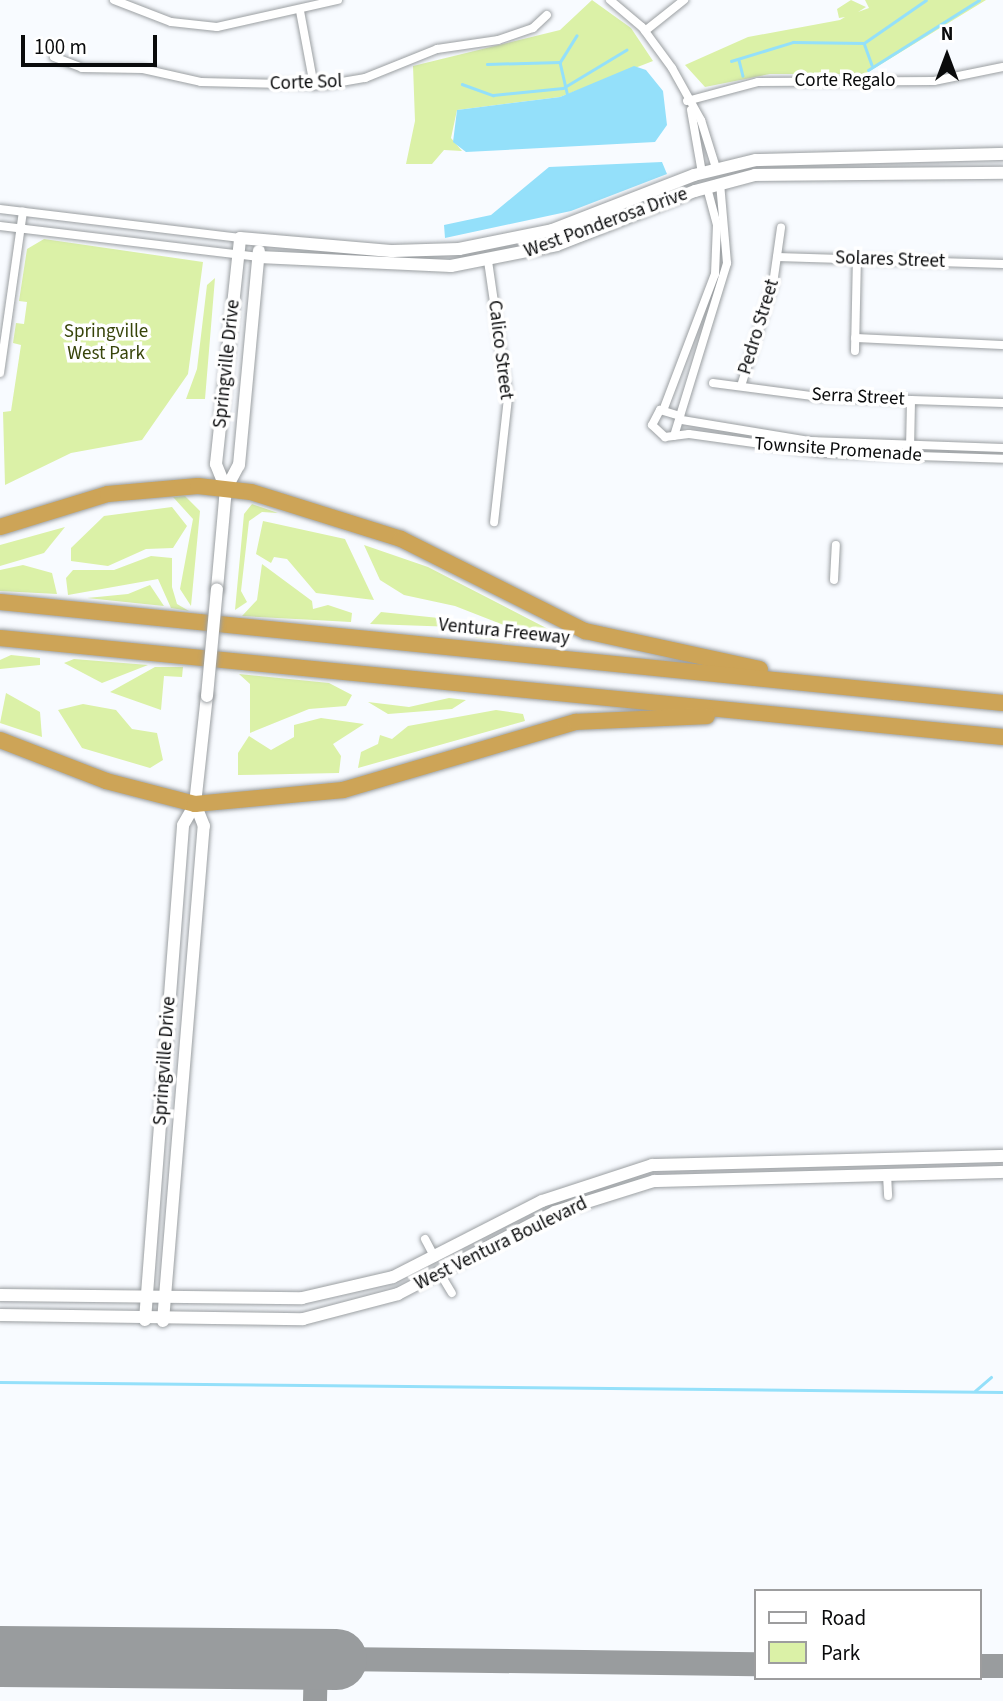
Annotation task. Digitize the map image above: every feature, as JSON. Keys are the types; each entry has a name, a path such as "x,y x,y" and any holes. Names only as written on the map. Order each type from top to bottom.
{"highway":[{"path":"0,527 108,494 226,489 401,539 585,631 802,683"},
{"name":"Ventura Freeway","path":"0,602 1003,703"},
{"path":"0,638 1003,737"},
{"path":"0,740 106,781 195,804 343,790 576,722 790,715"}],"street":[{"path":"114,0 155,18 202,27 248,25 338,0"},
{"path":"610,0 645,31 689,105 701,120 716,168 714,185 717,225 715,274 664,408 652,425 661,436 674,436 681,418 727,263 714,185 702,173 689,105"},
{"path":"645,31 684,0"},
{"path":"300,11 314,86"},
{"name":"Corte Sol","path":"54,57 82,68 143,69 201,82 314,86 365,78 437,48 498,40 533,28 547,15"},
{"name":"Corte Regalo","path":"689,105 758,82 934,81 1003,67"},
{"name":"West Ponderosa Drive","path":"0,209 240,238 407,251 485,245 552,230 716,168 797,156 1003,154"},
{"name":"West Ponderosa Drive","path":"0,226 259,257 400,268 488,261 557,245 714,185 797,171 1003,173"},
{"path":"0,373 3,332 23,212"},
{"name":"Pedro Street","path":"741,386 778,257 780,228"},
{"name":"Springville Drive","path":"226,489 216,464 240,238"},
{"name":"Springville Drive","path":"145,1320 183,825 195,804 226,489 239,465 260,239"},
{"path":"485,245 488,261"},
{"name":"Solares Street","path":"778,257 1003,264"},
{"path":"855,351 857,258"},
{"name":"Calico Street","path":"488,261 508,398 494,522"},
{"path":"855,338 1003,345"},
{"name":"Serra Street","path":"713,383 911,400 1003,403"},
{"path":"910,456 911,400"},
{"name":"Townsite Promenade","path":"664,408 681,418 788,439 1003,448"},
{"name":"Townsite Promenade","path":"674,436 910,456 1003,459"},
{"path":"835,580 836,545"},
{"name":"Springville Drive","path":"163,1321 204,826 195,804"},
{"name":"West Ventura Boulevard","path":"0,1294 146,1300 302,1298 381,1280 431,1260 542,1201 652,1165 1003,1156"},
{"name":"West Ventura Boulevard","path":"0,1315 163,1321 303,1318 349,1310 438,1276 555,1212 654,1181 1003,1172"},
{"path":"887,1174 888,1196"},
{"path":"425,1239 438,1276 452,1293"}],"green space":[{"path":"592,0 631,28 653,61 560,97 457,110 451,138 462,151 444,150 432,164 406,164 415,121 413,66 560,30"},
{"path":"851,0 866,7 858,12 869,8 865,0 986,0 865,74 770,74 705,87 685,65 748,37 840,20 845,17 839,18 837,9"},
{"name":"Springville West Park","path":"44,239 203,262 188,374 142,440 71,453 5,485 3,412 11,411 21,345 13,343 16,323 24,324 27,302 19,301 27,249"},
{"path":"215,278 205,399 186,399 197,369 207,285"},
{"path":"185,496 200,511 191,606 180,589 193,519 173,497"},
{"path":"252,504 278,513 262,512 249,521 241,591 247,602 235,610 244,514"},
{"path":"172,507 187,526 173,548 146,549 108,566 71,561 71,548 104,516"},
{"path":"263,521 345,539 374,600 316,593 287,559 274,557 271,563 256,554"},
{"path":"65,527 44,553 0,566 0,545"},
{"path":"364,545 428,567 552,631 527,634 455,606 404,595 380,580"},
{"path":"151,556 172,558 172,587 177,604 189,611 171,608 158,579 68,595 66,578 73,570 114,570"},
{"path":"262,564 312,601 313,609 328,605 352,613 351,622 242,616 257,600"},
{"path":"23,565 52,573 57,594 0,591 0,570"},
{"path":"150,585 164,606 87,598 128,594"},
{"path":"381,612 458,620 517,642 477,638 456,627 370,624"},
{"path":"11,655 40,658 40,665 0,669 0,660"},
{"path":"74,659 148,665 102,683 64,663"},
{"path":"155,667 183,667 182,677 164,676 161,710 110,692"},
{"path":"239,674 329,683 352,695 346,706 309,709 250,733 250,684"},
{"path":"6,693 40,712 42,737 0,723"},
{"path":"449,698 466,700 452,709 388,714 368,702 409,707"},
{"path":"83,704 116,710 132,729 157,733 163,760 150,768 82,748 58,710"},
{"path":"496,710 523,714 525,721 358,768 361,752 378,744 380,735 392,739 408,726"},
{"path":"321,718 364,724 333,744 341,756 339,773 238,775 238,753 249,736 271,750 294,737 294,725"}],"water":[{"path":"634,66 646,70 663,91 667,125 655,142 466,152 453,142 457,110 560,97"},
{"path":"662,162 667,174 571,211 445,238 444,225 491,215 549,167"}],"waterway":[{"path":"731,61 793,42 864,43 926,0"},
{"path":"868,70 979,0"},
{"path":"487,64 560,62 576,36"},
{"path":"864,43 872,65"},
{"path":"462,84 493,95 563,88 626,50"},
{"path":"739,60 743,76"},
{"path":"560,62 567,93"},
{"path":"975,1391 991,1377"},
{"path":"0,1382 1003,1392"}],"taxiway":[{"path":"315,1701 316,1659"},
{"path":"336,1659 754,1664"},
{"path":"982,1666 1003,1666"}],"runway":[{"path":"0,1656 336,1659"}]}
